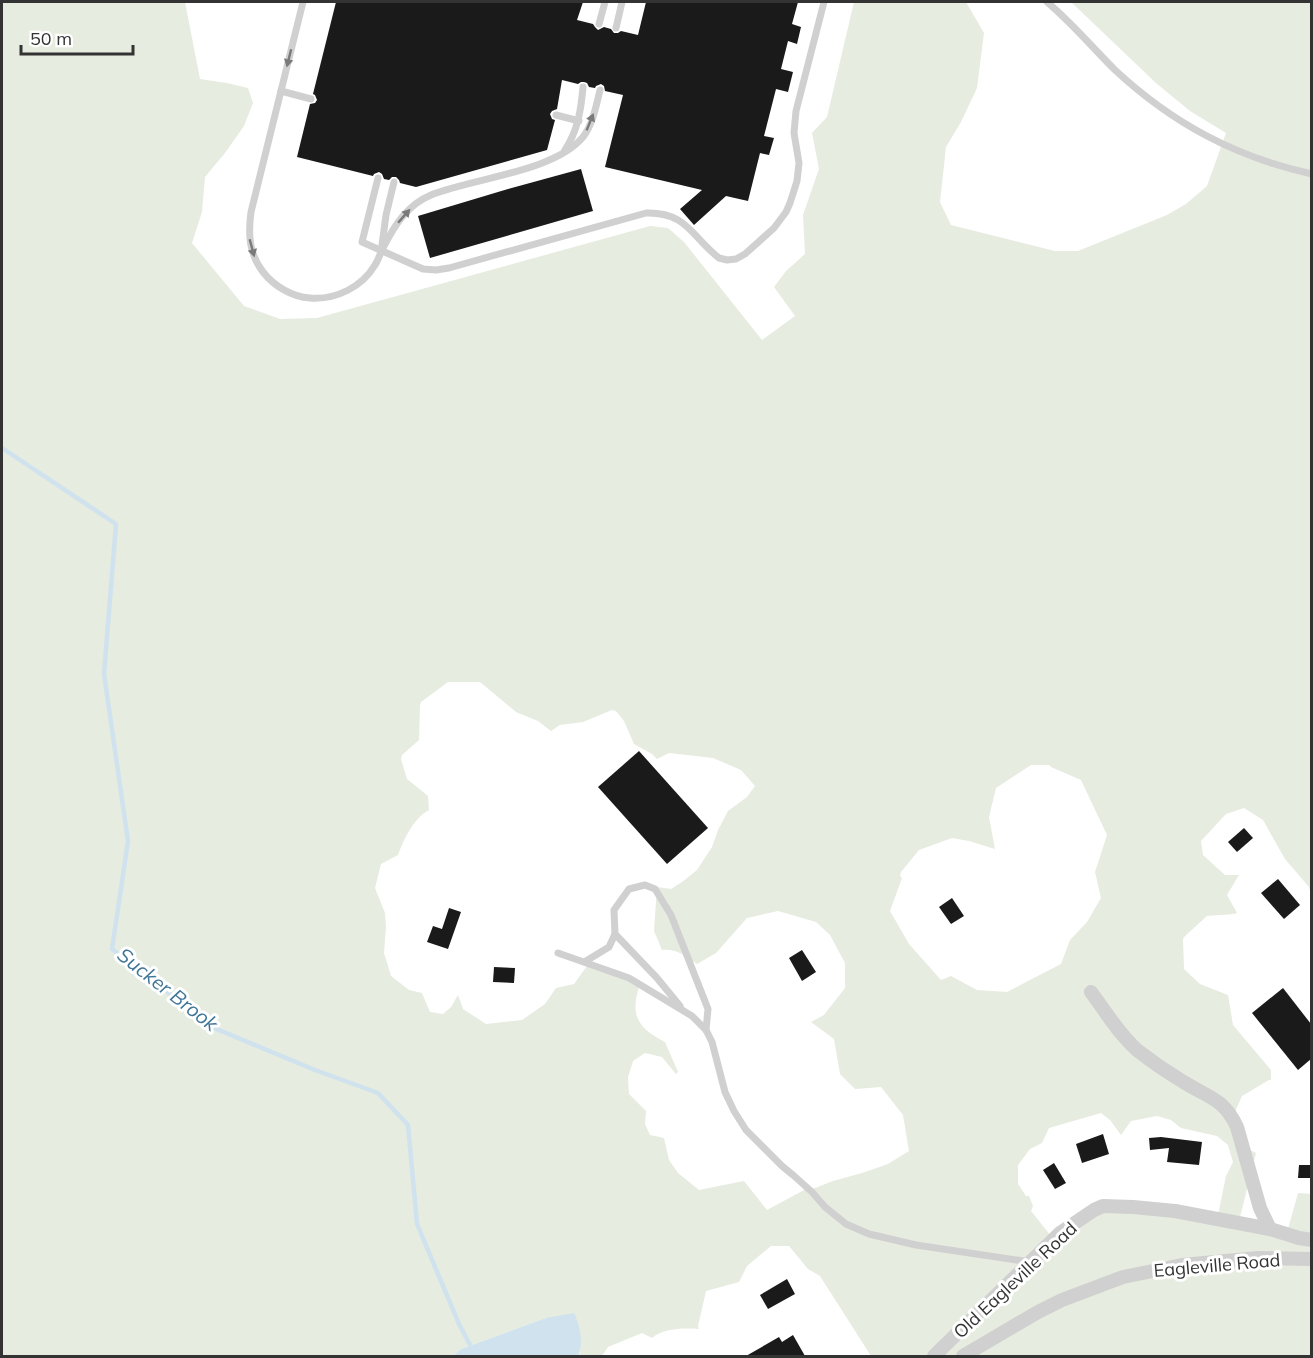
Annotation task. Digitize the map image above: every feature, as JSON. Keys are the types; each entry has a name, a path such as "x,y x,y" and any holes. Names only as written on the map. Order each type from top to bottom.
{"street":[{"path":"1091,992 1118,1030 1133,1046 1182,1081 1217,1100 1233,1118 1260,1208 1270,1229"},
{"name":"Old Eagleville Road","path":"934,1356 1068,1227 1104,1206 1175,1211 1270,1229 1311,1240"},
{"name":"Eagleville Road","path":"963,1356 1062,1300 1123,1277 1182,1265 1258,1258 1311,1259"}],"lane":[{"path":"303,2 250,221 249,240 259,266 271,281 286,291 304,298 323,298 341,293 358,284 377,262 404,214 426,198 439,192 536,165 562,154 576,144 588,130 600,90"},
{"path":"599,24 605,2"},
{"path":"616,28 622,2"},
{"path":"378,177 362,243 429,270 436,270 639,214 654,213 677,218 719,258 736,259 745,255 781,220 794,193 799,163 794,134 796,111 824,2"},
{"path":"1047,2 1127,81 1178,120 1243,153 1311,174"},
{"path":"562,154 579,121 583,87"},
{"path":"281,91 312,99"},
{"path":"556,115 579,121"},
{"path":"382,250 386,215 394,182"},
{"path":"586,962 609,947 615,934 614,910 629,889 645,885 655,889 671,915 708,1009 706,1030"},
{"path":"615,934 657,978 684,1011"},
{"path":"558,953 629,978 684,1011 706,1030 712,1042 725,1092 746,1130 812,1192 825,1208 846,1224 869,1234 916,1245 1030,1262"}],"shaded area":[{"path":"2,2 185,2 200,79 248,88 253,103 244,126 205,177 202,212 192,243 244,306 280,319 317,318 650,226 668,228 684,242 762,340 795,316 774,287 786,271 805,254 803,215 819,169 812,133 827,117 854,2 966,2 984,33 977,88 946,147 940,202 951,225 1055,251 1078,251 1167,215 1186,204 1207,186 1226,133 1190,111 1156,83 1071,2 1311,2 1311,894 1309,887 1285,859 1263,820 1244,808 1226,814 1201,841 1203,855 1225,875 1239,875 1227,895 1237,913 1207,916 1183,939 1184,969 1200,984 1228,995 1233,1025 1271,1070 1271,1080 1242,1096 1231,1121 1237,1143 1256,1153 1240,1217 1288,1229 1298,1193 1311,1194 1311,1356 871,1356 820,1276 808,1269 789,1246 771,1246 747,1266 739,1282 706,1291 699,1329 668,1330 652,1338 642,1333 608,1347 602,1356 578,1356 580,1352 546,1318 461,1349 453,1356 2,1356","holes":["448,682 480,682 516,712 538,721 551,731 560,725 583,722 612,710 616,711 624,721 634,744 657,759 669,753 713,758 741,770 755,786 747,797 728,811 712,847 697,870 671,889 657,887 654,931 662,950 676,951 697,964 716,953 747,918 778,911 816,922 830,935 845,963 845,988 824,1015 811,1022 834,1039 840,1074 855,1089 881,1087 903,1115 909,1151 888,1164 804,1190 767,1210 744,1181 699,1190 678,1173 669,1160 664,1138 650,1135 645,1124 646,1111 629,1094 628,1077 633,1061 645,1053 662,1057 676,1074 678,1072 665,1042 648,1032 638,1020 635,1006 639,987 623,976 587,966 574,984 556,988 545,1004 522,1020 486,1024 463,1009 458,995 451,1007 443,1014 430,1012 422,993 409,990 391,976 384,953 385,913 375,888 381,864 398,855 414,824 429,810 428,796 407,779 401,759 402,755 419,740 421,702","1031,765 1049,765 1081,780 1107,835 1095,872 1101,898 1087,922 1070,940 1061,964 1007,992 977,990 951,976 941,980 909,944 890,911 902,878 901,872 919,850 952,838 995,849 989,817 996,788","1101,1113 1110,1120 1121,1135 1131,1121 1157,1116 1171,1120 1181,1128 1217,1136 1228,1145 1233,1162 1226,1176 1218,1215 1107,1204 1051,1236 1031,1211 1033,1206 1029,1196 1026,1196 1018,1184 1018,1165 1030,1149 1042,1143 1049,1128"]}],"water":[{"path":"574,1313 581,1334 578,1356 453,1356 461,1349 546,1318"}],"building":[{"path":"336,2 583,2 577,20 593,24 598,30 604,27 611,29 614,33 621,31 638,35 646,2 798,2 792,24 801,27 797,44 788,41 781,69 793,72 788,92 776,89 764,136 774,138 769,155 760,153 748,201 726,196 694,225 680,209 702,190 605,167 623,95 605,91 601,84 595,88 589,87 584,82 578,84 562,80 557,109 550,114 555,120 547,150 416,187 400,183 396,177 389,180 384,179 379,172 373,176 297,157 310,104 317,100 313,94"},
{"path":"581,169 593,211 430,258 418,216"},
{"path":"639,751 708,828 667,864 598,787"},
{"path":"1244,828 1253,838 1237,852 1228,842"},
{"path":"1278,879 1300,905 1284,919 1261,893"},
{"path":"952,898 964,916 951,924 939,907"},
{"path":"449,908 461,912 448,949 427,942 433,926 442,929"},
{"path":"802,950 816,972 802,981 789,958"},
{"path":"494,967 515,968 514,983 493,982"},
{"path":"1283,988 1311,1024 1311,1059 1298,1070 1252,1013"},
{"path":"1103,1134 1109,1154 1082,1163 1076,1144"},
{"path":"1161,1137 1202,1142 1199,1165 1167,1162 1169,1148 1150,1150 1149,1138"},
{"path":"1054,1163 1066,1183 1055,1189 1043,1170"},
{"path":"1299,1165 1311,1165 1311,1178 1298,1178"},
{"path":"787,1279 795,1294 768,1309 760,1295"},
{"path":"793,1335 805,1356 746,1356 779,1337 782,1342"}],"waterway":[{"name":"Sucker Brook","path":"2,448 116,524 104,674 128,841 112,949 214,1028 315,1070 378,1093 408,1125 417,1224 459,1324 476,1356"}]}
